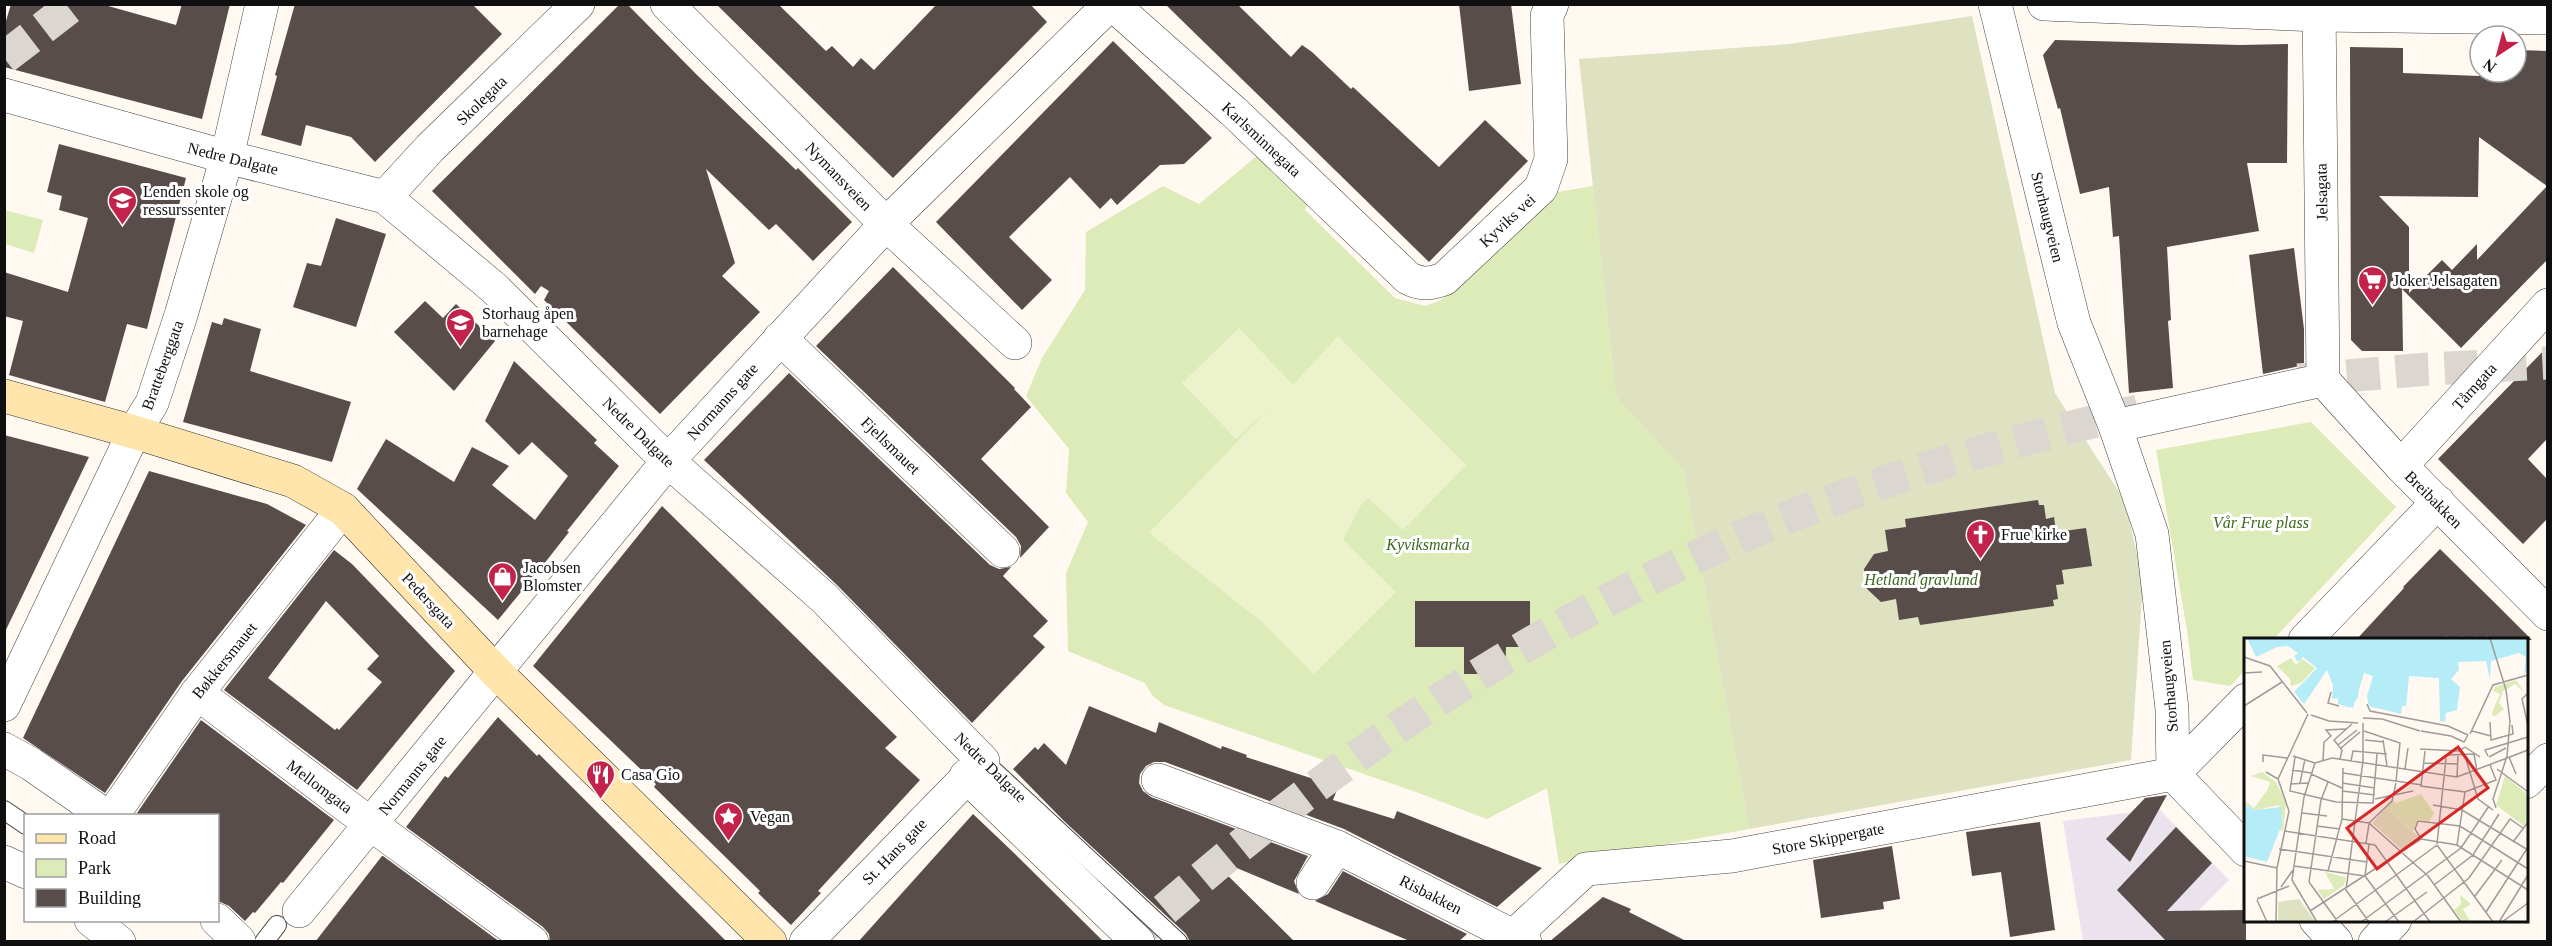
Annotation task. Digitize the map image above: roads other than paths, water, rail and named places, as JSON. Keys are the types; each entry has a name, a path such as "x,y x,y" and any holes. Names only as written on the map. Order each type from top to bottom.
{"street":[{"name":"Bratteberggata","path":"4,705 134,432 152,403 181,315 227,157 262,4"},
{"name":"Skolegata","path":"385,196 430,148 578,4"},
{"name":"Nymansveien","path":"667,4 886,224 1016,343"},
{"name":"Normanns gate","path":"288,918 372,825 668,461 886,224 1111,4"},
{"name":"Karlsminnegata","path":"1111,4 1234,112 1408,278"},
{"name":"Kyviks vei","path":"1408,278 1419,284 1444,279 1541,188 1551,159 1547,16 1552,4"},
{"name":"Storhaugveien","path":"1995,4 2074,323 2115,426 2152,534 2172,709 2173,774"},
{"path":"2044,4 2547,18"},
{"name":"Jelsagata","path":"2319,10 2323,380"},
{"name":"Nedre Dalgate","path":"4,95 227,157 385,196 494,288 668,461 824,598 975,769 1138,942"},
{"name":"Tårngata","path":"2401,466 2547,305"},
{"name":"Fjellsmauet","path":"780,339 1003,551"},
{"path":"2115,426 2323,380"},
{"name":"Breibakken","path":"2323,380 2401,466 2547,614"},
{"name":"Pedersgata","path":"4,396 134,432 293,481 343,509 496,672 770,942"},
{"path":"2307,638 2438,502"},
{"name":"Bøkkersmauet","path":"113,814 196,693 343,509"},
{"name":"Mellomgata","path":"196,693 532,942"},
{"path":"2244,702 2173,774 2244,848"},
{"path":"4,749 31,764 103,814"},
{"path":"2528,780 2547,760"},
{"name":"St. Hans gate","path":"806,942 975,769"},
{"name":"Store Skippergate","path":"1515,940 1586,869 1732,856 2173,774"},
{"name":"Risbakken","path":"1158,780 1337,847 1515,940"},
{"path":"1313,883 1337,847"},
{"path":"92,922 119,942"},
{"path":"2317,922 2336,942"},
{"path":"2375,942 2394,922"}],"lane":[{"name":"Nedre Dalgate","path":"975,769 1178,942"},
{"path":"4,810 24,824"},
{"path":"240,934 288,918"}],"tunnel":[{"path":"4,58 74,4"},
{"path":"2298,380 2428,369 2548,363"},
{"path":"1128,942 1253,835 1384,737 1452,691 1593,608 1723,545 1839,498 2017,441 2138,411"}],"place":[{"name":"Lenden skole og ressurssenter","path":"122,226"},
{"name":"Joker Jelsagaten","path":"2372,306"},
{"name":"Storhaug åpen barnehage","path":"461,348"},
{"name":"Frue kirke","path":"1980,560"},
{"name":"Jacobsen Blomster","path":"502,602"},
{"name":"Casa Gio","path":"600,800"},
{"name":"Vegan","path":"729,842"}],"park label":[{"name":"Vår Frue plass","path":"2261,522"},
{"name":"Kyviksmarka","path":"1428,544"},
{"name":"Hetland gravlund","path":"1921,579"}]}
